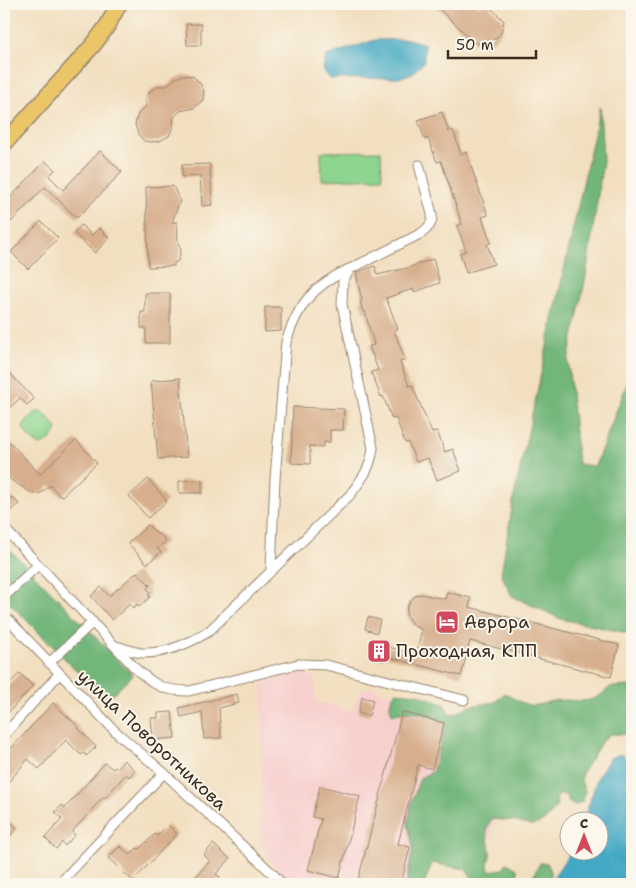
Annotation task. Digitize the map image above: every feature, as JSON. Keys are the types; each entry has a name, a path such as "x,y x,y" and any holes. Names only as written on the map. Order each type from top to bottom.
{"main road":[{"path":"4,144 94,44 119,4"}],"street":[{"path":"271,568 275,479 286,342 292,321 304,302 333,276 429,227 432,214 419,165"},
{"path":"116,646 142,653 164,651 189,644 208,632 271,568 350,495 371,463 373,448 342,304 343,281 350,269"},
{"path":"4,528 137,670 153,684 165,689 189,691 298,664 312,663 464,700"},
{"path":"4,597 38,564"},
{"name":"улица Поворотникова","path":"4,615 116,732 164,773 274,874 282,884"},
{"path":"49,663 93,622"},
{"path":"4,735 60,674"},
{"path":"58,884 164,773"}],"shaded area":[{"path":"303,672 310,674 314,679 317,702 352,711 359,694 364,689 373,687 380,692 518,725 482,869 426,854 418,884 286,884 261,847 262,683"}],"green space":[{"path":"600,107 603,161 586,276 568,361 578,464 595,466 632,371 632,634 561,619 512,596 501,574 514,496"},
{"path":"381,151 382,178 322,180 321,152"},
{"path":"40,411 50,419 57,429 50,439 40,445 30,438 23,427 35,413"},
{"path":"4,544 133,675 108,699 78,672 4,598"},
{"path":"629,686 632,693 632,739 626,734 610,734 602,741 582,773 581,781 585,791 582,802 574,805 568,802 568,796 561,794 556,798 557,807 544,821 532,826 514,821 492,819 489,824 487,835 490,851 489,871 503,869 507,863 517,869 518,877 514,884 478,884 465,869 432,863 424,884 406,884 413,847 408,825 411,803 420,778 433,771 446,723 413,713 406,712 393,715 390,704 395,692 418,694 445,705 449,714 453,715 469,706 495,702 505,693 523,703 535,705 561,700 589,700 603,694 610,687"},
{"path":"540,863 547,863 551,871 550,879 546,884 529,884"}],"water":[{"path":"408,39 425,44 424,62 413,73 399,78 330,79 323,70 326,56 375,40"},
{"path":"621,754 632,763 632,884 549,884 565,860 608,860 608,810 587,810 598,776 610,758"}],"building":[{"path":"434,4 475,4 477,6 487,4 504,21 501,33 488,46 474,42"},
{"path":"186,24 201,24 201,45 187,45"},
{"path":"183,75 193,76 200,83 204,91 203,100 194,108 180,111 174,117 173,127 169,136 160,141 144,141 138,134 135,124 138,114 146,106 149,92 158,86 167,86 174,79"},
{"path":"442,112 449,132 453,130 461,154 466,152 488,215 482,217 491,243 487,244 494,264 466,273 460,253 466,251 457,226 462,224 441,161 437,162 428,138 425,140 418,120"},
{"path":"100,151 122,172 77,218 45,187 11,222 4,215 4,204 45,161 55,170 49,176 63,190"},
{"path":"210,164 212,205 202,206 200,176 182,177 182,165"},
{"path":"173,186 180,201 172,222 177,222 178,242 181,250 178,261 174,263 174,266 148,267 146,187"},
{"path":"41,221 58,238 28,269 11,252"},
{"path":"81,225 92,235 99,228 109,238 95,253 74,233"},
{"path":"433,259 440,283 414,292 413,289 386,298 398,329 394,330 405,360 400,362 409,386 412,385 432,433 437,431 445,452 453,449 461,471 437,480 428,458 416,462 408,442 405,443 396,418 392,419 383,396 381,397 371,372 378,370 369,346 374,345 365,311 363,312 360,302 362,301 356,273 375,266 377,275 407,268"},
{"path":"145,293 170,293 170,343 146,343 146,328 141,328 141,312 145,312"},
{"path":"265,307 281,307 281,331 265,332"},
{"path":"4,367 34,399 27,405 20,398 4,413"},
{"path":"180,378 187,457 158,459 151,381"},
{"path":"293,407 344,409 343,430 330,430 330,442 324,442 323,447 310,446 310,464 291,463"},
{"path":"4,436 40,474 76,440 97,463 61,497 50,485 41,493 33,494 11,480 4,473"},
{"path":"148,479 167,501 148,518 129,496"},
{"path":"202,480 202,493 179,493 179,481"},
{"path":"12,497 19,504 10,511 4,505"},
{"path":"148,525 166,541 157,549 161,552 147,564 128,543"},
{"path":"137,572 150,585 147,588 151,593 148,595 150,597 139,607 137,604 133,608 130,604 112,620 91,596 101,587 109,596"},
{"path":"447,592 471,598 469,607 619,645 611,677 470,641 461,676 384,656 383,659 371,656 375,643 416,655 422,630 413,625 409,620 406,614 407,607 415,596 421,594 445,599"},
{"name":"Проходная, КПП","path":"368,617 380,620 377,633 365,629"},
{"path":"20,673 33,686 4,717 4,690"},
{"path":"237,694 239,703 219,708 221,738 204,739 202,712 181,717 179,708"},
{"path":"362,697 373,700 369,716 358,713"},
{"path":"53,703 79,727 96,747 86,756 84,753 81,755 66,740 39,769 28,759 4,787 4,756"},
{"path":"172,712 175,738 153,740 151,718 158,718 158,713"},
{"path":"402,712 444,723 432,769 418,765 398,844 410,847 401,884 373,884 358,880"},
{"path":"124,760 135,770 129,777 126,774 105,798 103,797 72,832 75,835 65,846 62,842 56,849 45,838 62,819 55,812 62,805 65,808 105,763 113,769 115,767 117,769"},
{"path":"320,786 360,796 339,878 308,870 321,819 312,817"},
{"path":"4,815 17,828 4,843"},
{"path":"168,825 177,834 133,881 108,858 120,846 130,855 155,834 157,836"},
{"path":"213,844 230,859 216,874 220,877 213,884 189,884 210,861 204,855"}],"place":[{"name":"Аврора","path":"447,622"},
{"name":"Проходная, КПП","path":"379,651"}]}
